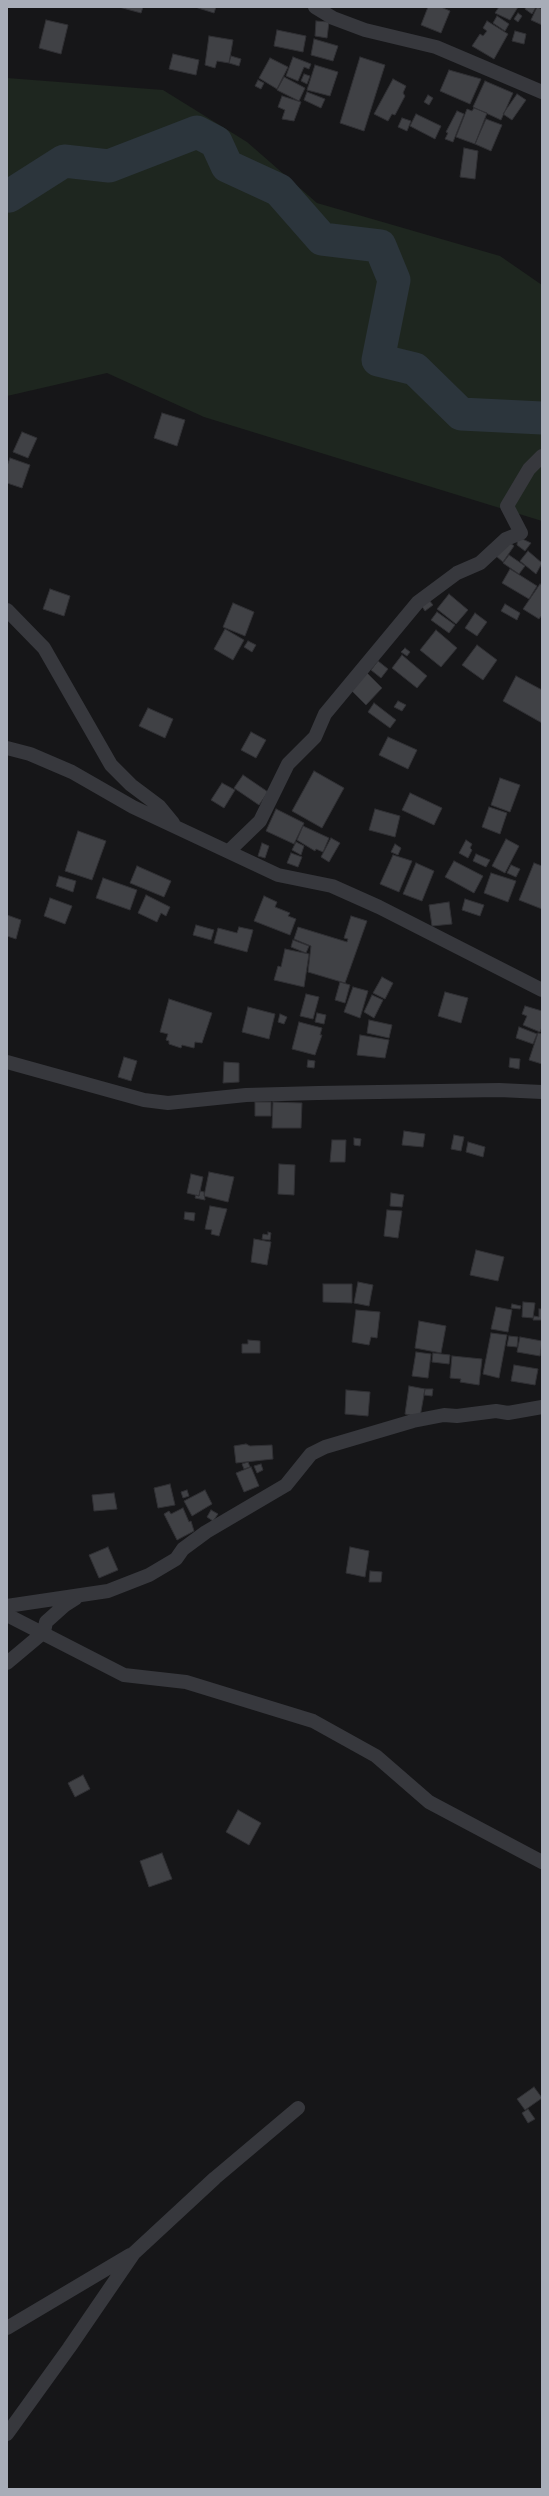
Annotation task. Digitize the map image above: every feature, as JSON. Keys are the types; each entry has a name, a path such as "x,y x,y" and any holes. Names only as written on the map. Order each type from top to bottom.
{"street":[{"path":"315,7 333,18 365,30 436,47 542,92"},
{"path":"230,850 260,821 288,764 315,737 325,714 418,602 457,573 480,563 506,539 521,533 507,506 529,469 542,456"},
{"path":"7,610 44,648 111,765 131,785 159,806 175,825"},
{"path":"7,748 30,754 72,772 116,798 230,850 278,875 332,886 379,907 542,990"},
{"path":"7,1062 144,1100 168,1103 246,1095 311,1093 499,1090 542,1092"},
{"path":"7,1606 78,1597 108,1591 165,1566 176,1559 183,1549 206,1532 286,1485 311,1454 325,1447 412,1421 444,1415 456,1416 496,1411 508,1413 542,1407"},
{"path":"7,1663 44,1632 46,1622 65,1604 78,1597"},
{"path":"7,1615 44,1632 124,1675 186,1682 313,1721 376,1756 429,1802 542,1862"},
{"path":"7,2328 134,2253 216,2178 298,2108"},
{"path":"7,2434 69,2348 134,2253"}],"shaded area":[{"path":"7,78 163,90 247,142 317,203 500,256 542,285 542,521 204,417 107,373 7,396"}],"building":[{"path":"119,7 143,7 141,13"},
{"path":"195,7 216,7 214,13"},
{"path":"428,7 441,7 450,11 441,33 421,25"},
{"path":"499,7 518,7 510,20 495,13"},
{"path":"526,7 536,7 532,14 525,9"},
{"path":"537,7 542,9 542,25 531,20"},
{"path":"518,13 522,16 518,22 514,19"},
{"path":"497,16 509,24 505,31 493,23"},
{"path":"46,20 68,25 61,54 39,48"},
{"path":"316,21 329,22 327,38 315,36"},
{"path":"487,21 508,34 494,59 472,46 480,34 483,36 487,31 483,28"},
{"path":"277,30 306,36 303,52 274,46"},
{"path":"515,31 526,34 524,44 512,41"},
{"path":"209,36 233,40 229,63 217,61 215,68 205,65"},
{"path":"314,39 338,46 333,61 311,55"},
{"path":"173,54 199,60 196,75 169,69"},
{"path":"231,56 241,59 239,66 229,63"},
{"path":"293,57 311,64 309,69 304,67 298,81 286,76"},
{"path":"360,57 385,65 364,131 340,123"},
{"path":"270,58 288,67 277,89 259,78"},
{"path":"315,65 338,72 330,96 307,90"},
{"path":"449,70 481,79 470,104 440,91"},
{"path":"304,74 310,76 307,84 301,81"},
{"path":"284,77 305,88 299,101 277,90"},
{"path":"393,79 406,86 403,93 405,96 395,115 392,114 388,121 374,114"},
{"path":"258,80 264,83 261,89 255,86"},
{"path":"485,81 513,93 501,120 473,107"},
{"path":"307,92 325,99 321,108 304,100"},
{"path":"517,94 526,100 512,120 503,114"},
{"path":"428,95 433,98 429,105 424,102"},
{"path":"282,96 301,102 294,121 282,119 285,110 278,107"},
{"path":"474,108 487,113 475,144 456,137 467,109 472,111"},
{"path":"457,111 464,114 453,142 445,139 448,133 446,132"},
{"path":"416,114 441,126 435,139 410,126"},
{"path":"402,118 411,121 407,131 398,127"},
{"path":"486,119 502,125 491,151 475,144"},
{"path":"464,148 478,151 475,179 460,177"},
{"path":"162,413 185,420 177,446 154,438"},
{"path":"22,432 37,438 28,458 13,452"},
{"path":"10,458 30,465 22,488 7,483 7,466"},
{"path":"518,537 531,543 525,551 517,545"},
{"path":"508,541 514,546 503,562 496,556"},
{"path":"528,551 542,563 536,574 520,561"},
{"path":"509,555 525,566 519,574 503,563"},
{"path":"510,569 537,586 529,599 502,583"},
{"path":"540,584 542,585 542,615 539,619 523,609"},
{"path":"50,589 70,596 64,616 43,609"},
{"path":"449,594 468,610 456,624 437,609"},
{"path":"429,600 433,605 425,611 421,605"},
{"path":"233,603 254,612 245,636 223,627"},
{"path":"505,604 520,613 517,620 501,611"},
{"path":"437,612 455,625 449,633 431,620"},
{"path":"475,613 487,622 477,636 465,628"},
{"path":"225,629 244,640 233,660 214,649"},
{"path":"436,630 457,648 441,667 420,650"},
{"path":"248,641 256,645 252,652 244,647"},
{"path":"477,645 497,660 483,680 462,665"},
{"path":"405,648 410,652 407,656 401,652"},
{"path":"402,655 427,676 417,688 392,668"},
{"path":"378,661 388,669 381,678 371,670"},
{"path":"367,673 382,688 366,705 351,690"},
{"path":"516,676 542,690 542,723 503,701"},
{"path":"398,701 406,705 402,711 394,707"},
{"path":"374,703 396,720 390,728 368,712"},
{"path":"148,708 173,719 165,738 139,726"},
{"path":"251,732 266,740 256,758 241,750"},
{"path":"388,737 417,750 408,769 379,755"},
{"path":"314,771 344,788 322,828 292,811"},
{"path":"243,775 268,792 259,805 234,788"},
{"path":"500,778 520,785 510,812 491,805"},
{"path":"222,783 235,790 224,808 211,800"},
{"path":"410,793 442,808 434,825 402,810"},
{"path":"489,807 507,813 500,834 482,827"},
{"path":"276,809 304,823 294,844 266,831"},
{"path":"375,809 400,816 395,837 369,830"},
{"path":"303,826 329,838 323,852 316,849 315,851 297,840"},
{"path":"78,831 106,841 92,880 65,871"},
{"path":"331,838 340,843 329,862 321,857"},
{"path":"506,839 519,846 505,873 492,866"},
{"path":"466,840 472,844 470,848 472,850 468,858 459,853"},
{"path":"296,842 304,846 301,855 292,850"},
{"path":"262,843 269,846 265,858 258,856"},
{"path":"395,844 401,848 398,855 391,852"},
{"path":"291,853 302,857 298,867 287,863"},
{"path":"476,854 490,860 486,867 473,861"},
{"path":"393,855 412,861 399,892 380,884"},
{"path":"454,861 483,876 474,893 445,877"},
{"path":"416,863 434,871 422,901 403,894"},
{"path":"534,863 542,866 542,909 519,900"},
{"path":"511,865 520,869 516,877 507,873"},
{"path":"137,866 171,881 164,897 130,883"},
{"path":"491,873 516,881 508,902 484,893"},
{"path":"59,876 76,881 73,892 56,886"},
{"path":"103,878 137,890 130,910 96,898"},
{"path":"146,895 170,907 166,916 161,913 157,922 138,913"},
{"path":"264,896 277,902 275,907 290,913 288,916 296,919 290,935 254,921"},
{"path":"50,898 72,906 65,924 44,916"},
{"path":"465,899 484,905 480,916 462,910"},
{"path":"449,902 452,924 432,926 429,905"},
{"path":"7,915 21,920 16,939 7,936"},
{"path":"351,916 367,921 345,983 308,972 311,946 294,939 298,927 347,942 348,939 344,938"},
{"path":"196,925 214,930 211,940 193,935"},
{"path":"239,927 253,930 247,952 214,943 218,928 237,933"},
{"path":"293,940 309,946 306,953 291,947"},
{"path":"285,949 309,954 304,987 274,980 278,966 281,967"},
{"path":"382,977 393,983 385,999 373,993"},
{"path":"340,982 350,985 345,1003 335,1000"},
{"path":"353,987 368,991 360,1018 344,1012"},
{"path":"445,992 468,998 461,1023 438,1016"},
{"path":"306,994 319,997 313,1019 300,1016"},
{"path":"372,995 383,1000 374,1018 364,1012"},
{"path":"169,999 212,1013 202,1043 195,1042 194,1048 182,1045 181,1048 169,1044 169,1041 166,1040 168,1034 160,1032"},
{"path":"525,1006 542,1011 542,1027 540,1032 523,1025 527,1016 522,1014"},
{"path":"248,1007 275,1014 269,1039 242,1032"},
{"path":"317,1013 326,1015 324,1024 315,1022"},
{"path":"280,1014 287,1017 284,1024 278,1022"},
{"path":"369,1020 392,1025 389,1038 367,1033"},
{"path":"299,1022 322,1028 320,1035 322,1035 315,1055 292,1049"},
{"path":"519,1027 537,1034 533,1044 516,1038"},
{"path":"538,1033 542,1034 542,1064 529,1060"},
{"path":"360,1035 389,1040 385,1058 357,1055"},
{"path":"124,1057 137,1061 131,1081 118,1077"},
{"path":"510,1058 520,1059 519,1069 509,1067"},
{"path":"308,1060 315,1061 314,1068 307,1067"},
{"path":"224,1062 239,1063 239,1082 223,1083"},
{"path":"255,1102 271,1102 271,1116 255,1116"},
{"path":"273,1102 302,1103 301,1128 272,1128"},
{"path":"404,1131 425,1134 423,1147 402,1145"},
{"path":"454,1135 464,1137 461,1151 451,1149"},
{"path":"354,1138 361,1139 360,1146 354,1145"},
{"path":"332,1140 346,1140 345,1162 330,1162"},
{"path":"468,1142 485,1147 483,1157 466,1152"},
{"path":"279,1164 295,1165 294,1195 278,1194"},
{"path":"209,1172 234,1177 228,1202 204,1196"},
{"path":"191,1174 203,1177 199,1196 187,1193"},
{"path":"200,1191 204,1192 205,1200 195,1198 196,1195 199,1196"},
{"path":"391,1193 404,1195 402,1207 390,1206"},
{"path":"210,1206 227,1209 219,1236 211,1234 212,1230 205,1229"},
{"path":"387,1210 402,1211 398,1238 384,1236"},
{"path":"185,1212 195,1213 194,1221 184,1219"},
{"path":"268,1232 271,1233 270,1240 262,1239 263,1234 268,1235"},
{"path":"254,1239 271,1242 267,1265 251,1262"},
{"path":"476,1250 504,1257 498,1281 470,1275"},
{"path":"358,1282 373,1285 369,1306 354,1303"},
{"path":"323,1284 352,1284 352,1303 323,1302"},
{"path":"523,1302 535,1303 533,1318 522,1317"},
{"path":"512,1304 521,1306 520,1309 511,1308"},
{"path":"496,1307 512,1310 508,1332 491,1329"},
{"path":"539,1309 542,1309 542,1320 533,1320 534,1316 539,1317"},
{"path":"356,1310 380,1312 377,1338 371,1337 369,1345 352,1342"},
{"path":"419,1321 446,1326 441,1353 415,1348"},
{"path":"491,1333 507,1335 499,1378 483,1374"},
{"path":"509,1336 518,1337 517,1347 507,1346"},
{"path":"520,1337 542,1341 540,1356 517,1352"},
{"path":"248,1340 260,1341 260,1353 242,1353 242,1344 248,1344"},
{"path":"416,1352 431,1354 428,1378 412,1376"},
{"path":"433,1353 450,1355 449,1364 432,1362"},
{"path":"452,1356 482,1359 479,1385 460,1382 461,1379 450,1378"},
{"path":"514,1365 538,1369 535,1385 511,1381"},
{"path":"409,1386 425,1389 420,1417 405,1414"},
{"path":"425,1389 433,1389 432,1396 424,1395"},
{"path":"346,1390 370,1392 368,1416 345,1414"},
{"path":"246,1444 250,1446 272,1445 273,1459 236,1463 234,1446"},
{"path":"248,1462 250,1467 244,1469 242,1464"},
{"path":"261,1464 263,1470 257,1473 254,1466"},
{"path":"251,1467 259,1486 244,1492 236,1473"},
{"path":"170,1484 175,1505 158,1508 154,1488"},
{"path":"187,1490 189,1496 183,1498 181,1492"},
{"path":"205,1490 212,1504 192,1516 184,1501"},
{"path":"114,1493 117,1509 94,1511 92,1495"},
{"path":"183,1508 189,1522 191,1521 194,1531 177,1540 164,1514 169,1511 171,1514"},
{"path":"211,1510 218,1514 213,1521 207,1517"},
{"path":"108,1547 118,1570 99,1578 89,1555"},
{"path":"350,1547 369,1551 365,1577 346,1573"},
{"path":"370,1571 382,1572 381,1582 369,1582"},
{"path":"83,1775 90,1789 75,1797 68,1783"},
{"path":"238,1810 261,1823 249,1845 226,1832"},
{"path":"162,1853 172,1879 149,1887 140,1861"},
{"path":"534,2087 542,2098 525,2110 517,2099"},
{"path":"528,2109 535,2119 528,2123 522,2113"}],"waterway":[{"path":"7,195 9,196 64,161 109,166 197,132 216,142 227,166 279,190 322,239 380,246 394,280 378,360 415,369 461,414 542,418"}]}
